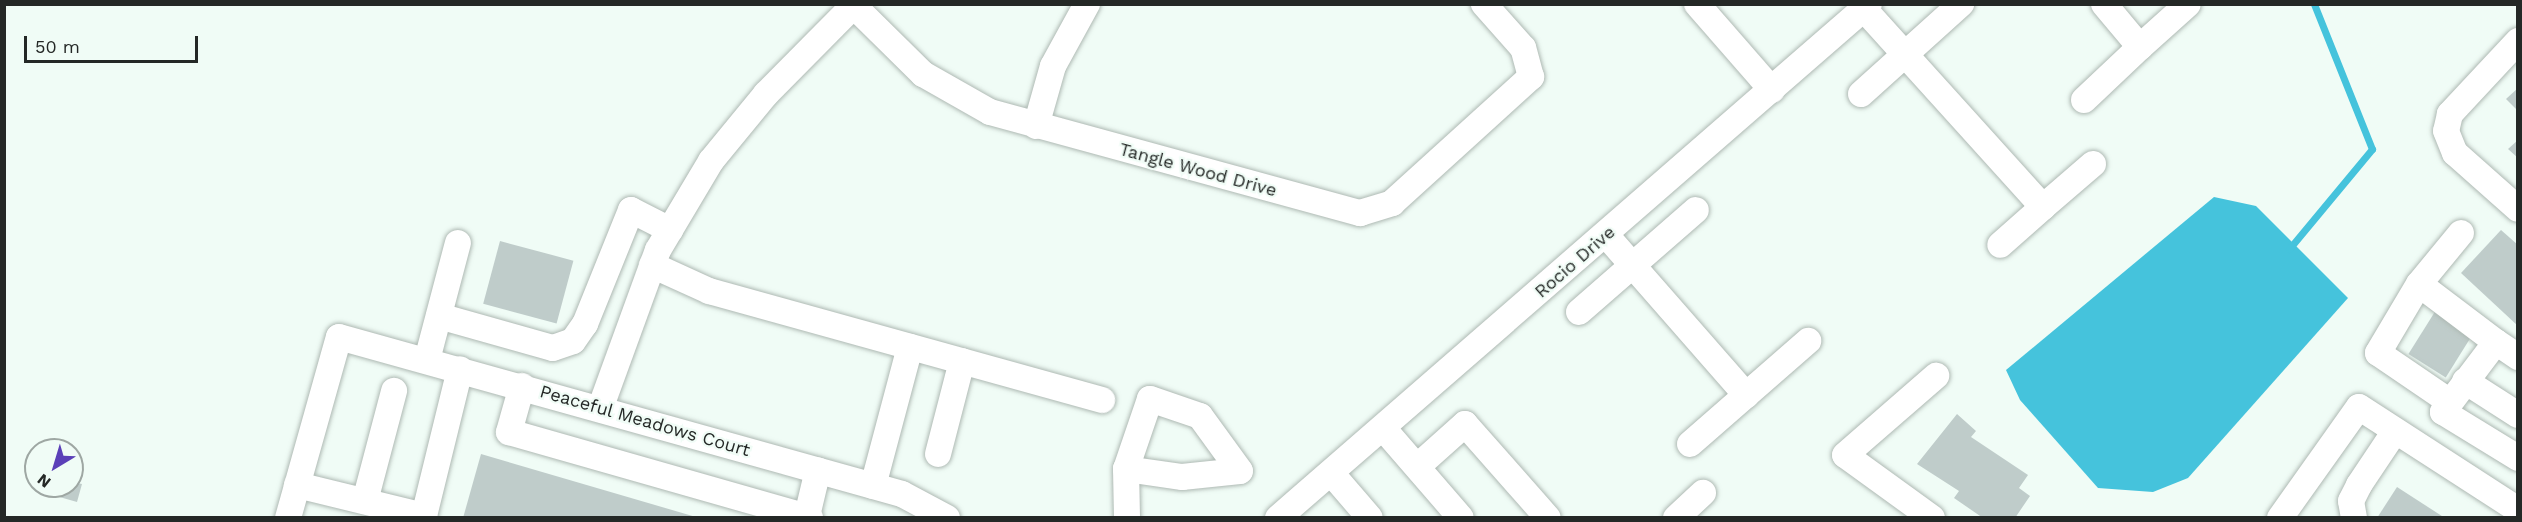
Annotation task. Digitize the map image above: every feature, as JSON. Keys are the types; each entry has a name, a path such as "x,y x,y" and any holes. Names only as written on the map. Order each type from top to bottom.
{"street":[{"path":"1036,126 1057,56 1087,4"},
{"name":"Tangle Wood Drive","path":"854,5 946,90 1036,126 1360,213 1374,212 1392,203 1531,77 1523,48 1484,4"},
{"path":"1697,4 1772,90"},
{"path":"1861,94 1961,4"},
{"path":"2104,4 2140,47"},
{"path":"2084,100 2188,4"},
{"path":"600,409 652,265 711,161 766,94 854,5"},
{"path":"1867,7 1905,54 2043,207"},
{"name":"Rocio Drive","path":"1278,518 1332,474 1867,7"},
{"path":"2517,41 2450,114 2446,131 2455,153 2517,209"},
{"path":"2000,245 2094,164"},
{"path":"439,316 554,348 573,341 585,324 631,210 670,230"},
{"path":"1579,312 1696,210"},
{"path":"2450,402 2378,353 2420,284 2462,233"},
{"path":"1606,235 1746,395"},
{"path":"427,360 458,243"},
{"path":"652,265 709,291 1102,400"},
{"path":"2420,284 2517,357"},
{"name":"Peaceful Meadows Court","path":"297,485 339,337 522,386 873,486 947,518"},
{"path":"1690,444 1808,341"},
{"path":"2496,342 2443,412 2517,458"},
{"path":"873,486 910,346"},
{"path":"938,454 962,361"},
{"path":"288,518 297,485 424,516 460,369"},
{"path":"1932,518 1845,455 1936,376"},
{"path":"2465,381 2517,415"},
{"path":"522,386 509,432 808,517 818,470"},
{"path":"365,501 394,391"},
{"path":"2280,518 2359,407 2517,514"},
{"path":"1418,466 1465,424 1548,518"},
{"path":"1383,428 1461,518"},
{"path":"2354,518 2351,501 2395,431"},
{"path":"1126,469 1127,518"},
{"path":"1332,474 1370,518"},
{"path":"1676,518 1703,493"}],"water":[{"path":"2214,197 2256,206 2348,298 2188,478 2153,492 2098,488 2020,400 2006,370"}],"building":[{"path":"2518,88 2518,111 2506,99"},
{"path":"2518,140 2518,158 2508,149"},
{"path":"2501,230 2518,245 2518,326 2461,273"},
{"path":"500,241 573,261 557,323 483,304"},
{"path":"2436,310 2473,333 2446,377 2408,354"},
{"path":"1957,414 1976,431 1971,437 2028,475 2019,488 2030,496 2015,518 1983,518 1954,498 1959,491 1917,464"},
{"path":"481,454 696,517 696,518 463,518"},
{"path":"2397,487 2445,518 2377,518"},
{"path":"63,498 78,498 77,502"}],"waterway":[{"path":"2289,249 2372,149 2314,4"}]}
